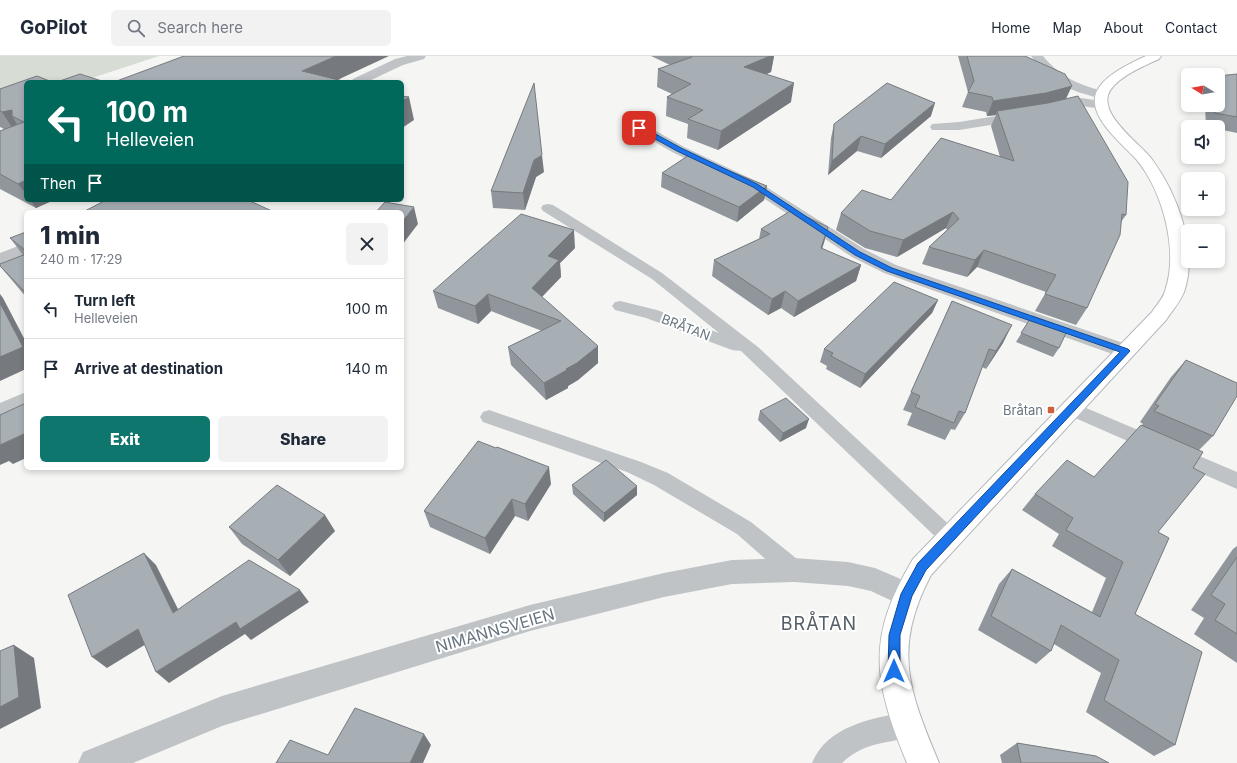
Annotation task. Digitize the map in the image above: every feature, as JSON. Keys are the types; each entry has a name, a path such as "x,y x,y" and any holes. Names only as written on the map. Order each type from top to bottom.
{"main road":[{"path":"923,763 906,725 894,671 895,635 907,594 922,567 1159,316 1174,293 1180,260 1178,239 1158,181 1144,160 1103,111 1102,100 1110,84 1121,74 1156,56"}],"street":[{"path":"361,80 399,62 420,56"},
{"path":"1037,56 1044,66 1059,79 1102,100"},
{"path":"937,127 959,126 1041,113 1081,102 1102,100"},
{"path":"639,128 679,150 755,186 858,254 890,269 1126,351"},
{"path":"0,260 24,249"},
{"name":"NIMANNSVEIEN","path":"94,763 222,711 530,618 664,585 732,572 794,570 848,574 875,580 907,594"}],"lane":[{"path":"548,208 657,276 752,351 950,538"},
{"name":"BRÅTAN","path":"620,306 651,314 752,351"},
{"path":"0,410 24,400"},
{"path":"1072,409 1237,481"},
{"path":"489,417 634,467 661,479 744,528 794,570"},
{"path":"825,763 834,752 850,739 875,731 906,725"}],"shaded area":[{"path":"0,56 159,56 86,80 24,80 24,84 0,109"}],"building":[{"path":"184,56 336,56 302,71 339,80 119,80"},
{"path":"691,56 770,56 744,67 794,83 721,131 688,119 703,110 667,97 691,84 658,69 692,57"},
{"path":"967,56 1025,56 1065,74 1072,86 1046,93 993,101 992,97 968,92 974,81"},
{"path":"80,74 99,80 63,80"},
{"path":"1237,74 1237,117 1215,113 1225,112 1225,75"},
{"path":"37,76 47,80 26,80"},
{"path":"24,81 24,122 12,116 12,110 0,111 0,89"},
{"path":"534,83 542,155 534,160 523,193 491,191"},
{"path":"887,83 935,103 885,144 861,136 832,161 834,124"},
{"path":"1078,96 1128,182 1126,215 1122,214 1120,235 1087,308 1045,294 1056,275 984,250 975,260 929,247 959,219 953,212 903,240 870,231 841,213 862,190 891,200 941,138 1014,161 997,111 1048,103"},
{"path":"24,122 24,181 18,184 0,174 0,131"},
{"path":"689,155 767,186 739,207 662,173"},
{"path":"102,202 252,202 270,210 87,210"},
{"path":"385,202 414,207 404,220 404,210 378,210"},
{"path":"792,210 828,227 821,248 861,265 798,301 785,291 772,299 714,260 770,234 761,229"},
{"path":"521,214 574,230 548,256 559,260 532,288 598,346 577,363 566,369 567,370 544,383 508,347 561,321 488,294 475,306 433,291"},
{"path":"24,233 24,249 10,238"},
{"path":"24,255 24,291 0,266 0,264"},
{"path":"894,282 938,300 865,374 831,356 833,353 824,349"},
{"path":"952,301 1012,325 996,351 989,349 965,413 959,411 954,423 915,407 920,396 911,392"},
{"path":"0,303 23,347 0,357"},
{"path":"1032,316 1068,329 1059,348 1021,333"},
{"path":"1186,360 1237,383 1237,396 1213,436 1154,411 1159,406 1155,404"},
{"path":"786,398 809,419 783,433 760,411"},
{"path":"24,404 24,434 0,445 0,415"},
{"path":"1141,425 1203,452 1193,468 1205,474 1158,532 1169,538 1135,614 1202,652 1175,745 1104,700 1119,660 1061,625 1051,651 991,616 1012,569 1100,617 1123,562 1066,530 1073,518 1035,494 1067,460 1094,477"},
{"path":"478,441 549,467 525,504 512,499 485,538 424,511"},
{"path":"606,460 637,486 604,513 572,485"},
{"path":"277,485 325,515 278,560 229,527"},
{"path":"144,553 173,613 249,560 300,590 240,629 236,622 156,672 138,629 92,657 68,595"},
{"path":"1237,557 1237,634 1215,620 1225,604 1211,595"},
{"path":"14,645 19,697 0,707 0,651"},
{"path":"355,708 424,734 410,763 276,763 290,740 328,755"},
{"path":"1017,743 1096,756 1109,763 1021,763"}],"place":[{"name":"Bråtan","path":"1051,410"}],"district":[{"name":"BRÅTAN","path":"819,624"}],"route":[{"path":"639,128 679,150 755,186 858,254 890,269 1126,351 922,567 907,594 895,635 894,671"}]}
